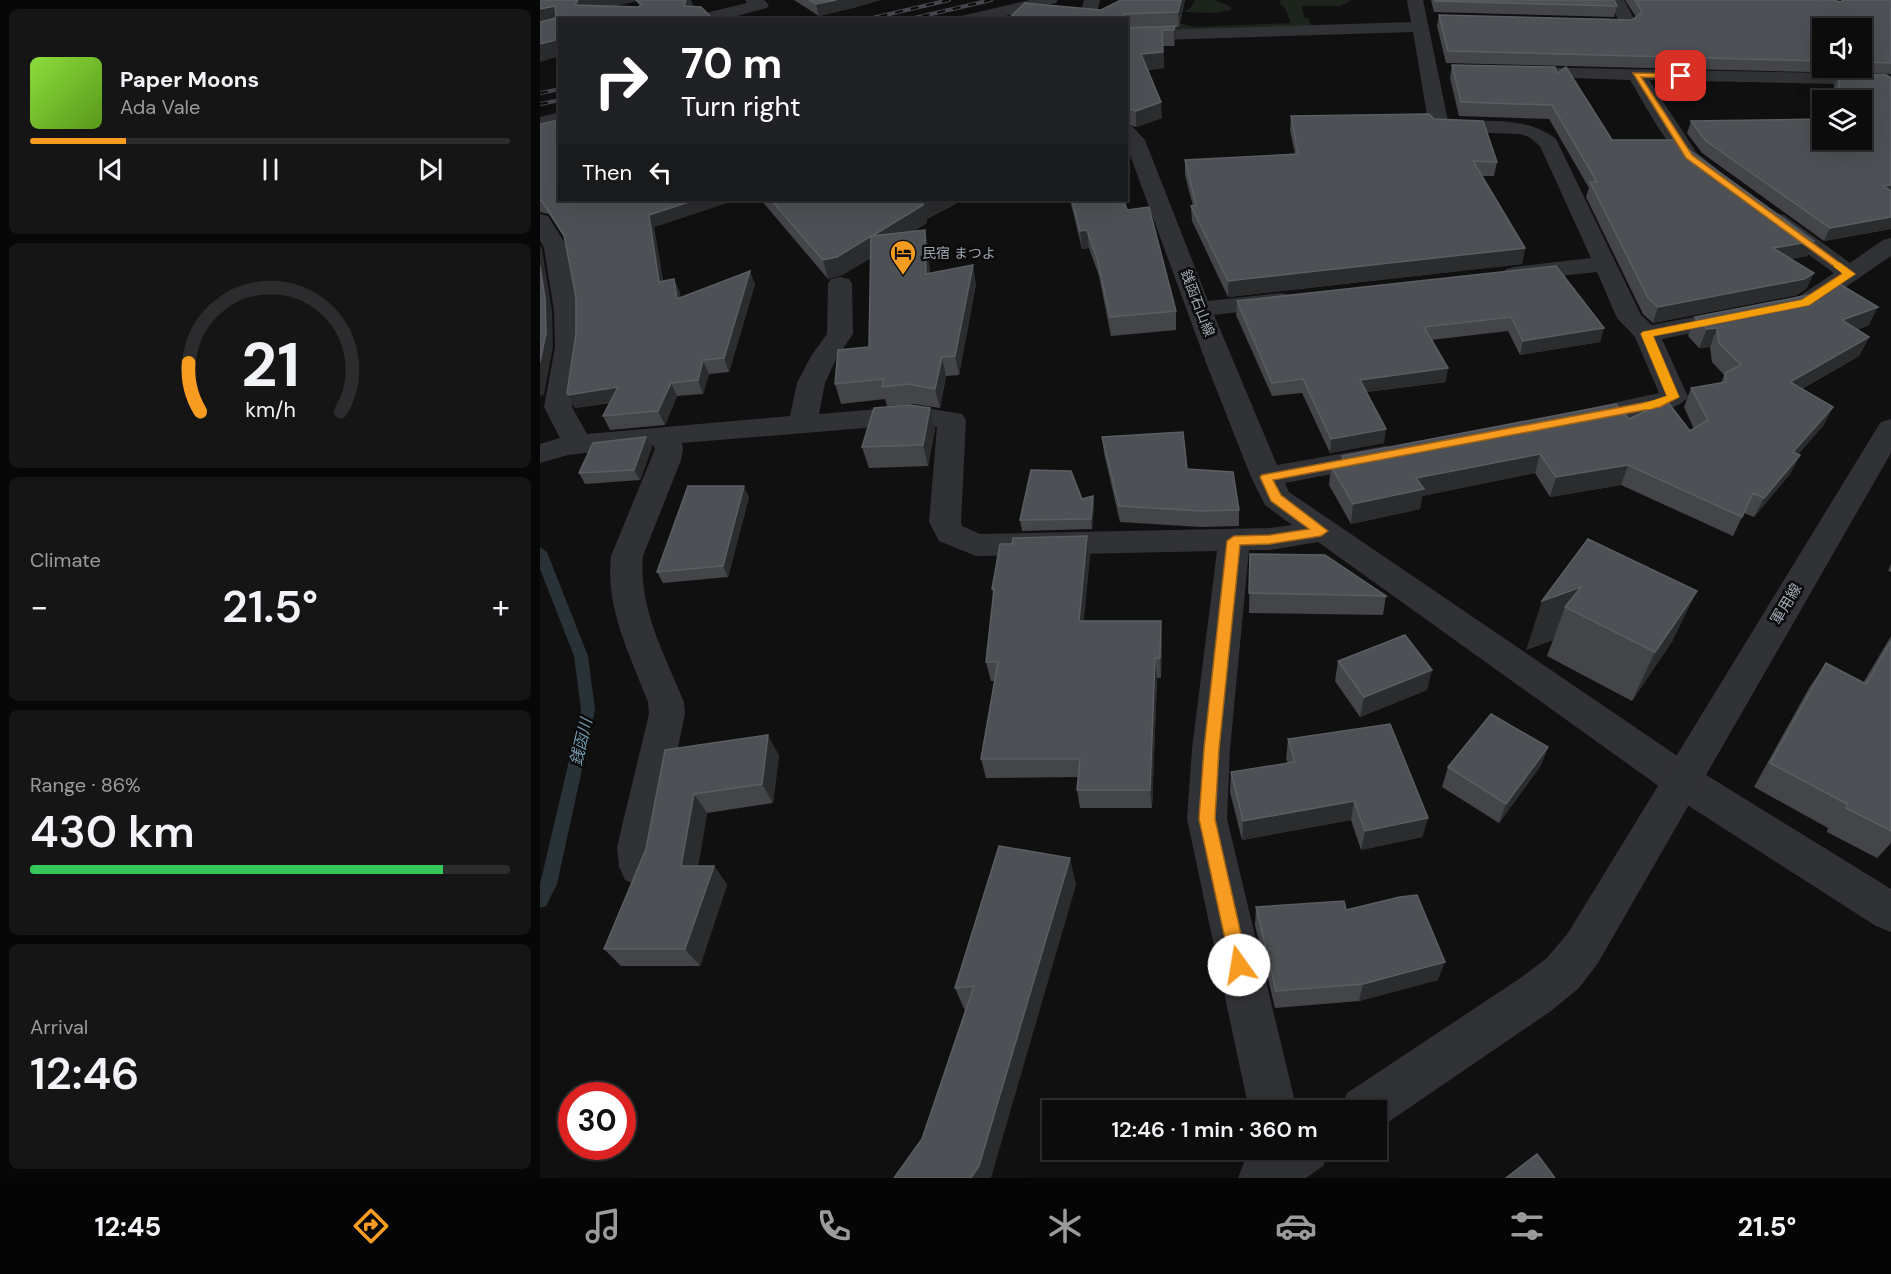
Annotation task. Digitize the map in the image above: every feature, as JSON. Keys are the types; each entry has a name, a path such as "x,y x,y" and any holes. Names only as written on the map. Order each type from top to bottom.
{"street":[{"path":"707,18 761,5 753,0"},
{"path":"975,18 1050,0"},
{"path":"1088,18 1092,0"},
{"path":"1415,0 1439,70 1439,127 1522,128 1536,133 1549,143 1630,318 1647,334 1674,397 1656,404 1553,424"},
{"path":"1570,23 1629,24 1616,0"},
{"path":"1128,36 1423,22"},
{"path":"1509,72 1886,80 1891,85"},
{"path":"1636,75 1689,156 1725,183"},
{"path":"540,123 558,118"},
{"name":"銭函石山線","path":"1128,133 1135,140 1275,498 1681,780 1891,912"},
{"path":"1762,210 1850,274"},
{"path":"540,221 556,248 562,276 568,347 558,407 560,415 573,432 560,448"},
{"path":"1647,334 1806,303 1891,245"},
{"path":"1486,277 1605,264"},
{"path":"803,422 811,383 824,356 840,334 840,284"},
{"path":"1200,309 1307,297"},
{"path":"560,448 803,422 914,415 952,420 945,522 950,533 976,545 1270,540 1321,531"},
{"name":"軍用線","path":"1379,1100 1535,995 1563,973 1583,948 1891,428"},
{"path":"639,867 637,847 667,714 666,702 626,594 624,568 666,460 669,449 665,435"},
{"path":"1266,477 1404,452"},
{"path":"1234,541 1213,737 1207,819 1271,1100"}],"shaded area":[{"path":"1195,0 1215,0 1231,7 1231,10 1217,13 1184,12"},
{"path":"1281,0 1352,0 1340,6 1302,6 1304,17 1309,18 1311,27 1161,33 1170,20 1194,27 1291,23 1286,10 1279,2"}],"building":[{"path":"540,0 578,0 575,5 638,7 641,5 636,0 686,0 684,6 701,7 712,18 558,18 558,40 540,44 540,22 556,18 555,6 540,9"},
{"path":"809,0 836,0 816,4"},
{"path":"1121,0 1181,0 1178,12 1123,14 1123,18 1009,18 1025,3 1101,10"},
{"path":"1614,0 1617,6 1435,1"},
{"path":"1635,0 1833,0 1841,2 1844,0 1891,0 1891,63 1872,62 1872,18 1812,18 1812,61 1448,51 1439,15 1632,20 1642,12"},
{"path":"1175,26 1174,30 1162,30 1163,52 1141,54 1161,102 1136,111 1128,108 1128,28"},
{"path":"1452,65 1555,67 1557,73 1566,67 1612,140 1680,140 1685,147 1814,241 1773,248 1814,273 1804,279 1658,307 1648,298 1590,182 1597,182 1552,105 1461,102"},
{"path":"1872,75 1886,75 1891,78 1891,185 1883,186 1891,191 1891,217 1830,228 1706,141 1691,121 1812,119 1812,150 1872,150 1872,90 1839,90 1839,78 1872,78"},
{"path":"1429,114 1434,119 1483,121 1497,162 1473,161 1525,248 1228,281 1191,206 1196,205 1185,160 1298,154 1291,116"},
{"path":"558,120 558,201 692,201 649,215 659,282 674,279 677,299 750,271 724,358 703,360 698,380 671,383 658,411 603,416 618,387 568,395 567,393 576,334 576,297 564,235 540,201 540,124"},
{"path":"772,201 923,201 923,205 872,236 925,230 926,274 973,265 955,356 942,357 935,389 909,384 882,387 884,379 835,384 838,350 869,347 871,236 837,257 823,260"},
{"path":"1072,201 1124,201 1127,210 1149,207 1176,311 1110,317 1097,258 1087,230 1080,231"},
{"path":"540,266 545,298 546,333 540,362"},
{"path":"1556,266 1604,328 1523,341 1511,317 1424,327 1448,368 1360,380 1386,429 1331,439 1303,379 1272,383 1237,301"},
{"path":"1838,283 1878,307 1842,320 1869,337 1790,382 1833,407 1793,452 1800,455 1764,498 1753,493 1742,517 1628,465 1556,477 1540,454 1416,478 1424,489 1353,504 1331,466 1345,463 1342,456 1616,404 1629,419 1667,401 1690,431 1708,420 1691,388 1726,382 1725,373 1741,365 1719,343 1717,328 1707,329 1695,317 1824,292"},
{"path":"909,405 930,408 923,445 862,447 874,408"},
{"path":"1183,432 1187,469 1233,472 1239,510 1200,511 1119,506 1102,437"},
{"path":"646,437 634,470 579,473 593,443"},
{"path":"1031,470 1071,471 1082,499 1093,496 1091,519 1020,520"},
{"path":"688,486 744,486 723,566 657,572"},
{"path":"1087,536 1079,621 1161,621 1160,658 1155,658 1150,790 1077,790 1080,759 981,759 998,662 986,662 994,589 992,589 1000,544 1012,544 1013,538"},
{"path":"1588,539 1697,591 1655,652 1565,607 1581,587 1542,601"},
{"path":"1250,554 1325,555 1386,596 1249,593"},
{"path":"1405,635 1432,670 1364,697 1338,661"},
{"path":"1891,641 1891,831 1846,808 1847,804 1770,763 1826,663 1866,684"},
{"path":"1491,714 1548,747 1506,804 1448,767"},
{"path":"1390,724 1428,818 1365,831 1354,801 1243,821 1231,772 1295,762 1288,739"},
{"path":"768,735 762,784 694,794 681,866 714,866 685,949 604,949 646,849 665,750"},
{"path":"999,846 1070,858 979,1166 971,1178 894,1178 922,1139 974,986 955,988"},
{"path":"1417,895 1445,962 1363,984 1276,991 1256,907 1344,901 1346,910"},
{"path":"1537,1154 1555,1178 1506,1178"}],"waterway":[{"name":"銭函川","path":"540,552 581,656 588,710 549,884 540,900"}],"railway":[{"path":"872,18 949,0"},
{"path":"914,18 991,0"},
{"path":"540,93 558,89"},
{"path":"540,104 558,100"}],"slow traffic":[{"path":"1646,406 1674,397 1647,334 1806,303 1850,274 1837,265"}],"place":[{"name":"民宿 まつよ","path":"903,276"}],"route":[{"path":"1239,965 1207,819 1234,541 1270,540 1321,531 1275,498 1266,477 1656,404 1674,397 1647,334 1806,303 1850,274 1689,156 1636,75 1681,76"}]}
